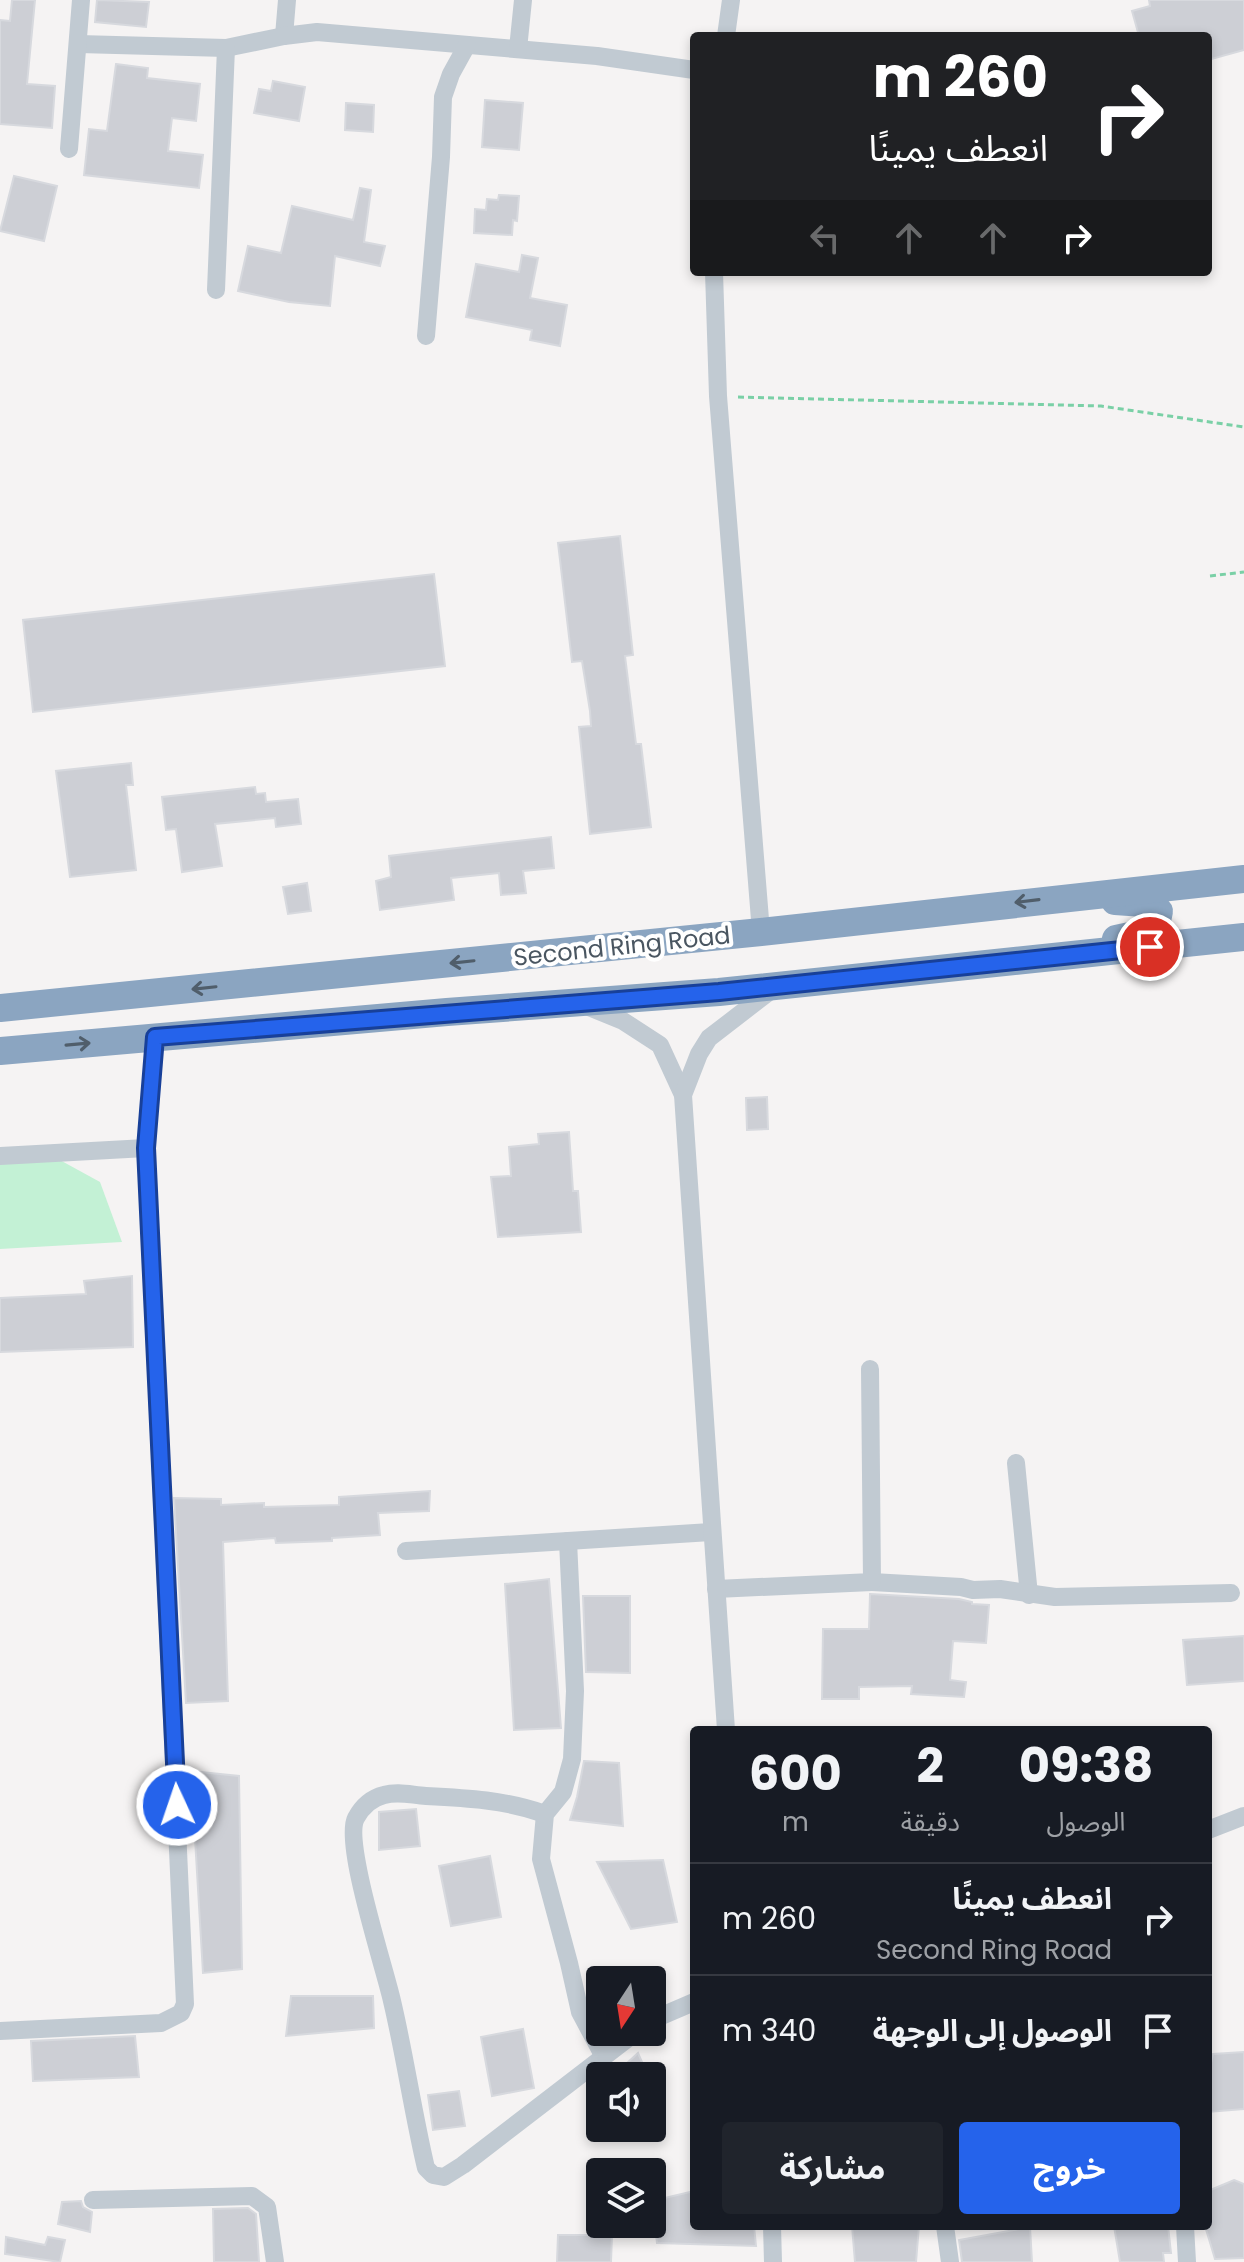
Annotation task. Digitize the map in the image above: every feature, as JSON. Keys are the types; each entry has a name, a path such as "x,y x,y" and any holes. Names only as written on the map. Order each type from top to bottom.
{"highway":[{"name":"Second Ring Road","path":"0,1008 761,932 1244,879"},
{"path":"775,987 890,967 1087,943 1130,936 1156,926 1159,911 1144,903 1068,897"},
{"path":"0,1051 775,987 1244,937"}],"street":[{"path":"69,149 81,0"},
{"path":"284,36 287,0"},
{"path":"518,49 523,0"},
{"path":"727,32 731,0"},
{"path":"79,44 226,48 317,32 597,56 690,69"},
{"path":"426,336 443,97 467,45"},
{"path":"216,290 226,48"},
{"path":"714,276 718,396 761,932"},
{"path":"683,1095 699,1054 709,1038 775,987"},
{"path":"581,1004 623,1021 660,1045 683,1095 726,1726"},
{"path":"0,2031 161,2023 181,2013 185,2004 146,1148 155,1037"},
{"path":"0,1156 146,1148"},
{"path":"870,1369 872,1582"},
{"path":"1016,1463 1029,1595"},
{"path":"406,1551 711,1532"},
{"path":"568,1541 575,1691 572,1759 563,1792 545,1814 541,1859 580,2012 604,2057"},
{"path":"716,1589 872,1582 973,1590 1000,1589 1029,1595 1121,1597 1231,1593"},
{"path":"545,1814 521,1805 479,1798 399,1792 380,1796 366,1804 354,1820 354,1839 371,1930 392,1997 426,2168 433,2175 444,2177 463,2165 618,2046"},
{"path":"1212,1828 1244,1816"},
{"path":"666,2014 690,2004"},
{"path":"93,2200 252,2196 267,2207 271,2218 275,2262"},
{"path":"772,2230 773,2262"},
{"path":"946,2230 950,2262"},
{"path":"1185,2230 1187,2262"}],"path":[{"path":"718,396 1101,406 1244,427"},
{"path":"1210,576 1244,572"}],"green space":[{"path":"58,1159 100,1182 122,1242 0,1249 0,1162"}],"building":[{"path":"12,0 35,0 27,84 55,86 52,128 0,124 0,20 10,21"},
{"path":"97,0 149,2 146,27 95,22"},
{"path":"1149,0 1244,0 1244,50 1212,59 1212,32 1138,32 1132,11 1150,6"},
{"path":"116,64 148,68 147,78 200,84 196,121 172,118 168,151 203,155 199,188 84,175 89,129 107,131"},
{"path":"273,81 305,87 299,121 254,113 259,89 271,91"},
{"path":"485,100 523,103 519,150 482,147"},
{"path":"346,103 374,105 373,132 345,130"},
{"path":"14,176 57,186 44,241 0,231"},
{"path":"360,188 371,190 364,242 385,246 380,266 335,256 330,306 289,302 238,291 248,246 281,253 292,206 353,220"},
{"path":"499,195 519,196 517,221 513,220 512,235 474,233 475,209 486,210 487,199 498,200"},
{"path":"522,255 538,258 530,298 567,305 560,346 530,340 532,330 466,317 476,264 519,272"},
{"path":"620,536 633,655 625,656 636,744 641,744 651,827 590,834 579,727 591,726 590,711 582,661 572,662 558,543"},
{"path":"434,574 445,666 33,712 23,620"},
{"path":"131,763 133,785 126,785 136,870 70,877 56,771"},
{"path":"255,787 256,794 265,793 266,802 298,799 301,824 276,827 275,818 215,824 222,866 182,872 176,829 166,830 162,797"},
{"path":"551,837 554,868 523,871 526,893 501,895 499,873 451,878 454,900 380,910 376,881 391,877 389,856"},
{"path":"307,883 311,911 288,914 283,887"},
{"path":"767,1097 768,1129 747,1130 746,1098"},
{"path":"569,1132 573,1191 578,1191 581,1232 498,1237 491,1177 511,1176 509,1147 539,1144 538,1134"},
{"path":"132,1276 133,1347 0,1352 0,1298 86,1294 84,1281"},
{"path":"430,1491 429,1511 378,1513 380,1535 332,1538 332,1541 276,1543 275,1538 223,1542 228,1701 186,1703 174,1498 221,1499 221,1505 264,1503 264,1507 339,1505 339,1497"},
{"path":"549,1579 561,1728 514,1730 505,1584"},
{"path":"870,1594 959,1599 989,1605 986,1643 953,1641 950,1680 966,1682 964,1697 911,1694 912,1686 859,1687 859,1699 822,1699 823,1629 869,1629"},
{"path":"583,1596 630,1596 630,1673 586,1672"},
{"path":"1244,1636 1244,1681 1187,1685 1183,1640"},
{"path":"584,1761 619,1763 623,1826 570,1820"},
{"path":"191,1771 239,1776 242,1969 203,1973"},
{"path":"416,1809 420,1846 379,1850 379,1812"},
{"path":"490,1856 501,1917 451,1926 439,1866"},
{"path":"663,1860 677,1922 631,1929 597,1862"},
{"path":"291,1996 373,1996 374,2028 286,2036"},
{"path":"523,2029 534,2088 492,2096 481,2037"},
{"path":"135,2036 139,2077 33,2081 31,2041"},
{"path":"1244,2052 1244,2109 1212,2112 1213,2054"},
{"path":"638,2053 642,2062 628,2062"},
{"path":"459,2091 465,2126 433,2130 428,2095"},
{"path":"1234,2180 1244,2184 1244,2258 1215,2259 1206,2230 1212,2230 1212,2189"},
{"path":"690,2192 690,2230 754,2230 756,2246 657,2243 656,2238 666,2238 666,2198"},
{"path":"81,2201 83,2207 92,2212 90,2232 58,2224 62,2202"},
{"path":"248,2208 256,2214 259,2262 214,2262 213,2209"},
{"path":"852,2230 919,2230 916,2262 855,2262"},
{"path":"1030,2230 1032,2262 962,2262 959,2240"},
{"path":"1115,2230 1168,2230 1171,2253 1163,2253 1164,2262 1120,2262"},
{"path":"558,2235 612,2238 611,2262 557,2262"},
{"path":"6,2237 45,2245 48,2237 65,2240 60,2262 5,2254"}],"route":[{"path":"177,1805 146,1148 155,1037 719,992 1150,947"}]}
